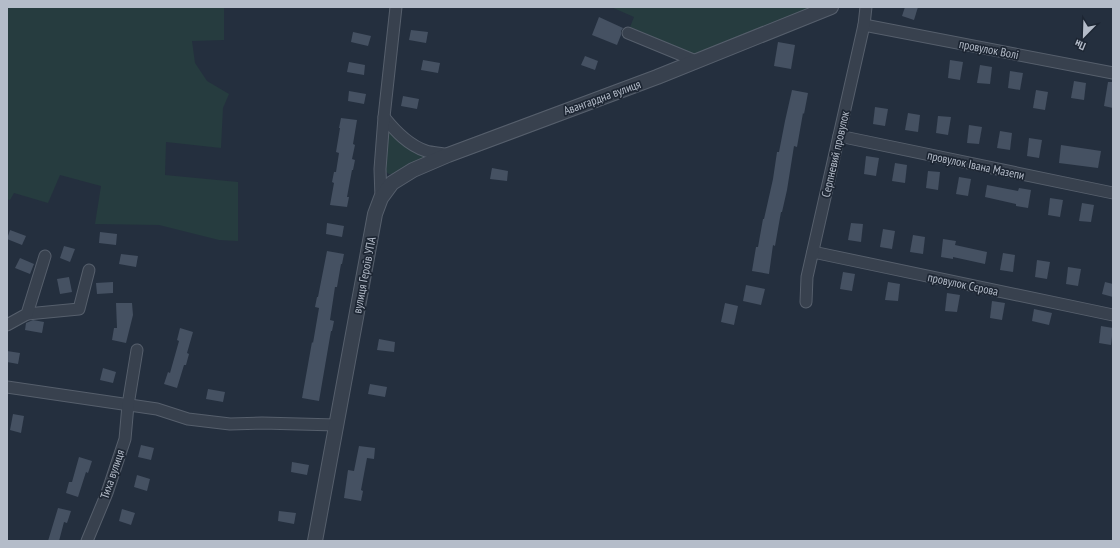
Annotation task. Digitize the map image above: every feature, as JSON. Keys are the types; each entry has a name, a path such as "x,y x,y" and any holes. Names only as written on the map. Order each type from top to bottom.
{"street":[{"name":"вулиця Героїв УПА","path":"314,541 375,214 381,198 380,169 384,117 396,7"},
{"name":"Авангардна вулиця","path":"381,198 392,183 412,170 448,155 657,77 831,7"},
{"name":"Серпневий провулок","path":"806,302 807,277 864,25 866,7"},
{"name":"провулок Волі","path":"864,25 1113,73"},
{"path":"628,33 696,61"},
{"path":"384,117 395,131 409,142 426,151 448,155"},
{"name":"провулок Івана Мазепи","path":"839,136 1113,193"},
{"name":"провулок Сєрова","path":"813,252 1113,315"},
{"path":"27,314 45,256"},
{"path":"7,325 27,314 78,308 89,270"},
{"name":"Тиха вулиця","path":"87,541 107,493 125,439 128,405 137,350"},
{"path":"7,387 157,409 188,419 230,424 262,423 336,425"}],"green space":[{"path":"7,7 224,7 224,40 192,41 195,63 207,81 229,94 223,108 221,148 166,142 165,175 238,182 238,241 219,240 159,225 95,224 101,186 60,175 48,203 14,193 10,200 7,199"},
{"path":"611,7 820,7 696,55 630,27 634,17"},
{"path":"386,125 433,155 395,174 389,174 385,171"}],"building":[{"path":"905,7 918,7 914,20 902,16"},
{"path":"599,17 623,28 617,45 592,35"},
{"path":"411,30 428,32 426,43 409,40"},
{"path":"353,32 371,36 368,46 351,42"},
{"path":"778,42 795,45 791,69 774,66"},
{"path":"585,56 598,61 595,70 581,65"},
{"path":"423,60 440,63 438,73 421,70"},
{"path":"950,60 963,62 960,80 948,78"},
{"path":"349,62 365,65 364,75 347,72"},
{"path":"980,65 992,67 990,84 977,83"},
{"path":"1010,71 1023,73 1020,90 1008,88"},
{"path":"1074,81 1086,83 1084,100 1071,98"},
{"path":"1108,82 1113,82 1113,108 1104,106"},
{"path":"792,90 808,93 797,147 794,146 787,190 781,212 775,246 773,245 769,274 752,271 756,247 758,247 773,179 777,152 779,152"},
{"path":"1036,90 1048,92 1045,110 1033,108"},
{"path":"349,91 366,94 364,104 348,101"},
{"path":"403,96 419,99 417,109 401,106"},
{"path":"875,107 888,109 885,126 873,124"},
{"path":"908,113 920,115 918,132 905,130"},
{"path":"938,116 951,117 948,135 936,133"},
{"path":"341,118 357,120 352,159 355,160 347,197 349,197 347,207 330,205 334,183 332,182 334,172 336,172 339,153 336,152"},
{"path":"969,125 982,127 979,144 967,143"},
{"path":"1000,131 1012,133 1010,150 997,148"},
{"path":"1029,138 1042,140 1039,158 1027,156"},
{"path":"1061,145 1101,151 1098,168 1059,163"},
{"path":"866,156 879,158 876,176 864,174"},
{"path":"895,163 907,165 905,183 892,181"},
{"path":"492,168 508,171 507,181 490,179"},
{"path":"928,171 940,172 938,190 926,188"},
{"path":"959,177 971,179 968,196 956,194"},
{"path":"987,185 1018,191 1019,188 1031,190 1028,208 985,197"},
{"path":"1050,198 1063,200 1060,217 1048,215"},
{"path":"1082,203 1094,205 1091,222 1079,221"},
{"path":"327,223 344,226 342,237 326,234"},
{"path":"851,223 863,224 861,242 848,240"},
{"path":"883,229 895,231 892,249 880,247"},
{"path":"10,230 26,236 22,245 7,239"},
{"path":"100,232 117,234 116,245 99,243"},
{"path":"913,235 925,237 923,254 910,252"},
{"path":"943,239 956,241 955,245 987,252 985,264 953,257 953,259 941,257"},
{"path":"64,246 75,249 70,262 60,258"},
{"path":"327,251 344,254 337,287 335,287 330,320 334,321 319,401 302,398 319,308 315,307"},
{"path":"1003,253 1015,255 1013,272 1000,270"},
{"path":"121,254 138,256 136,267 119,264"},
{"path":"20,258 34,264 30,274 15,268"},
{"path":"1037,260 1050,262 1047,279 1035,277"},
{"path":"1068,267 1081,269 1078,286 1066,284"},
{"path":"843,272 855,274 852,291 840,289"},
{"path":"69,277 72,292 60,294 57,279"},
{"path":"113,282 113,293 97,294 96,283"},
{"path":"888,282 900,284 898,301 885,300"},
{"path":"1105,282 1113,284 1113,297 1102,294"},
{"path":"746,285 765,289 761,305 743,301"},
{"path":"947,293 960,295 957,312 945,311"},
{"path":"992,301 1005,303 1002,320 990,318"},
{"path":"116,303 132,303 133,315 126,343 112,340 114,328 117,328"},
{"path":"725,303 738,306 734,325 721,322"},
{"path":"1034,309 1052,313 1049,325 1032,321"},
{"path":"33,320 44,322 42,333 25,330 26,323"},
{"path":"1101,326 1113,328 1111,345 1099,343"},
{"path":"180,328 193,332 187,353 189,354 186,365 184,365 177,388 164,384 168,372 170,373 179,341 177,340"},
{"path":"379,339 395,342 394,352 377,350"},
{"path":"7,351 20,353 18,364 7,362"},
{"path":"103,368 116,372 113,383 100,380"},
{"path":"370,384 387,387 385,397 368,394"},
{"path":"208,389 225,392 223,402 206,399"},
{"path":"13,414 24,416 21,433 10,430"},
{"path":"141,445 154,448 151,460 138,457"},
{"path":"359,446 375,448 374,459 367,458 361,490 363,491 361,501 344,498 348,470 354,471"},
{"path":"79,457 92,461 88,473 86,472 78,497 66,493 69,482 72,482"},
{"path":"292,462 309,465 307,475 291,472"},
{"path":"137,475 150,479 147,491 134,487"},
{"path":"58,508 71,511 67,523 64,522 59,541 48,541"},
{"path":"122,509 135,513 131,525 119,521"},
{"path":"279,511 296,513 294,524 278,521"}]}
